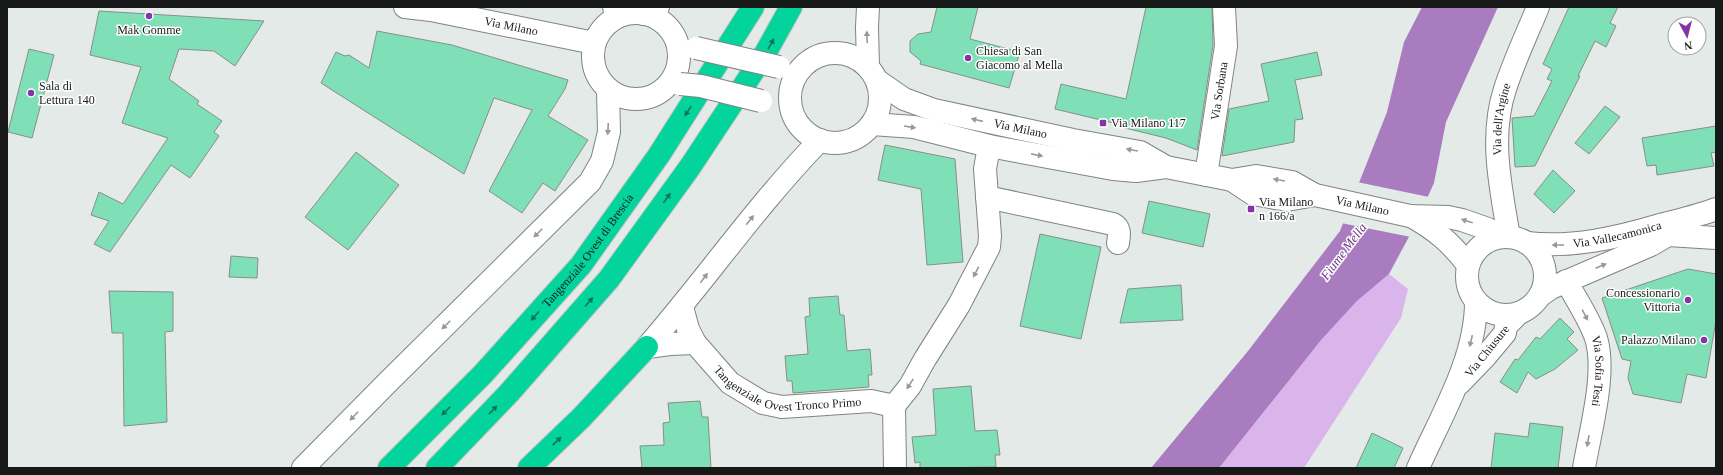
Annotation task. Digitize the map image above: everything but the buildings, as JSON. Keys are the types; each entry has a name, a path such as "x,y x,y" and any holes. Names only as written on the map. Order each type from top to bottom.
{"highway":[{"name":"Tangenziale Ovest di Brescia","path":"389,468 483,374 581,265 659,155 753,7"},
{"path":"437,468 510,393 609,279 690,167 766,52 792,7"},
{"path":"529,468 582,417 647,347"}],"main road":[{"name":"Via Milano","path":"405,7 431,10 594,43"},
{"path":"868,7 867,27 873,74"},
{"name":"Via Sorbana","path":"1206,175 1226,46 1224,7"},
{"name":"Via dell'Argine","path":"1513,239 1502,198 1498,162 1498,126 1504,90 1538,7"},
{"path":"674,84 674,77 679,58 678,48 675,39 663,22 654,17 651,10 635,13 616,12 603,28 594,43 592,53 593,63 598,78 608,90 619,97 632,100 646,99 658,94 674,84 701,86 761,101 793,113"},
{"path":"675,39 696,48 779,67 801,68"},
{"name":"Via Milano","path":"873,74 880,92 880,104 872,124 863,133 854,139 837,142 820,140 803,130 793,113 790,102 790,90 794,78 801,68 812,59 826,53 842,53 856,58 904,99 934,110 1073,140 1140,152 1166,167 1232,180 1256,176 1292,182 1315,195 1410,216 1448,217 1462,220 1513,239"},
{"path":"303,468 590,182 602,161 609,132 608,90"},
{"name":"Via Milano","path":"872,124 914,127 989,146 1113,169 1136,171 1166,167"},
{"path":"647,347 682,307 725,250 791,170 820,140"},
{"name":"Via Milano","path":"894,406 910,386 924,359 959,305 989,247 990,236 984,169 989,146"},
{"path":"987,197 1113,224 1117,226 1119,230 1118,243"},
{"name":"Via Vallecamonica","path":"1513,239 1555,245 1581,244 1626,235 1711,211"},
{"name":"Via Vallecamonica","path":"1540,295 1566,281 1651,245 1711,211"},
{"name":"Via Milano","path":"1410,216 1438,232 1455,249 1468,266"},
{"name":"Via Vallecamonica","path":"1668,235 1716,238"},
{"path":"1513,239 1536,251 1542,261 1545,272 1544,284 1540,295 1532,306 1519,313 1508,316 1496,315 1485,310 1476,302 1469,291 1466,278 1468,266 1472,255 1480,246 1490,240 1513,239"},
{"name":"Via Sofia Testi","path":"1566,281 1595,337 1600,357 1599,379 1584,468"},
{"name":"Via Chiusure","path":"1418,468 1437,424 1456,389 1476,319 1476,302"},
{"name":"Tangenziale Ovest Tronco Primo","path":"682,307 688,329 695,343 730,383 762,403 782,407 871,401 894,406"},
{"name":"Via Chiusure","path":"1456,389 1486,357 1505,333 1506,326 1519,313"},
{"path":"647,347 695,343"},
{"path":"894,406 895,468"}],"shaded area":[{"path":"1389,274 1408,289 1401,318 1304,468 1219,468 1322,339 1357,301"}],"water":[{"name":"Fiume Mella","path":"1422,7 1498,7 1446,122 1434,183 1411,233 1389,274 1357,301 1322,339 1219,468 1151,468 1248,351 1340,231 1387,112 1404,42"}],"pier":[{"path":"1357,182 1429,197 1411,237 1341,223"}],"place":[{"name":"Mak Gomme","path":"149,16"},
{"name":"Chiesa di San Giacomo al Mella","path":"968,58"},
{"name":"Sala di Lettura 140","path":"31,93"},
{"name":"Via Milano 117","path":"1103,123"},
{"name":"Via Milano n 166/a","path":"1251,209"},
{"name":"Concessionario Vittoria","path":"1688,300"},
{"name":"Palazzo Milano","path":"1704,340"}]}
